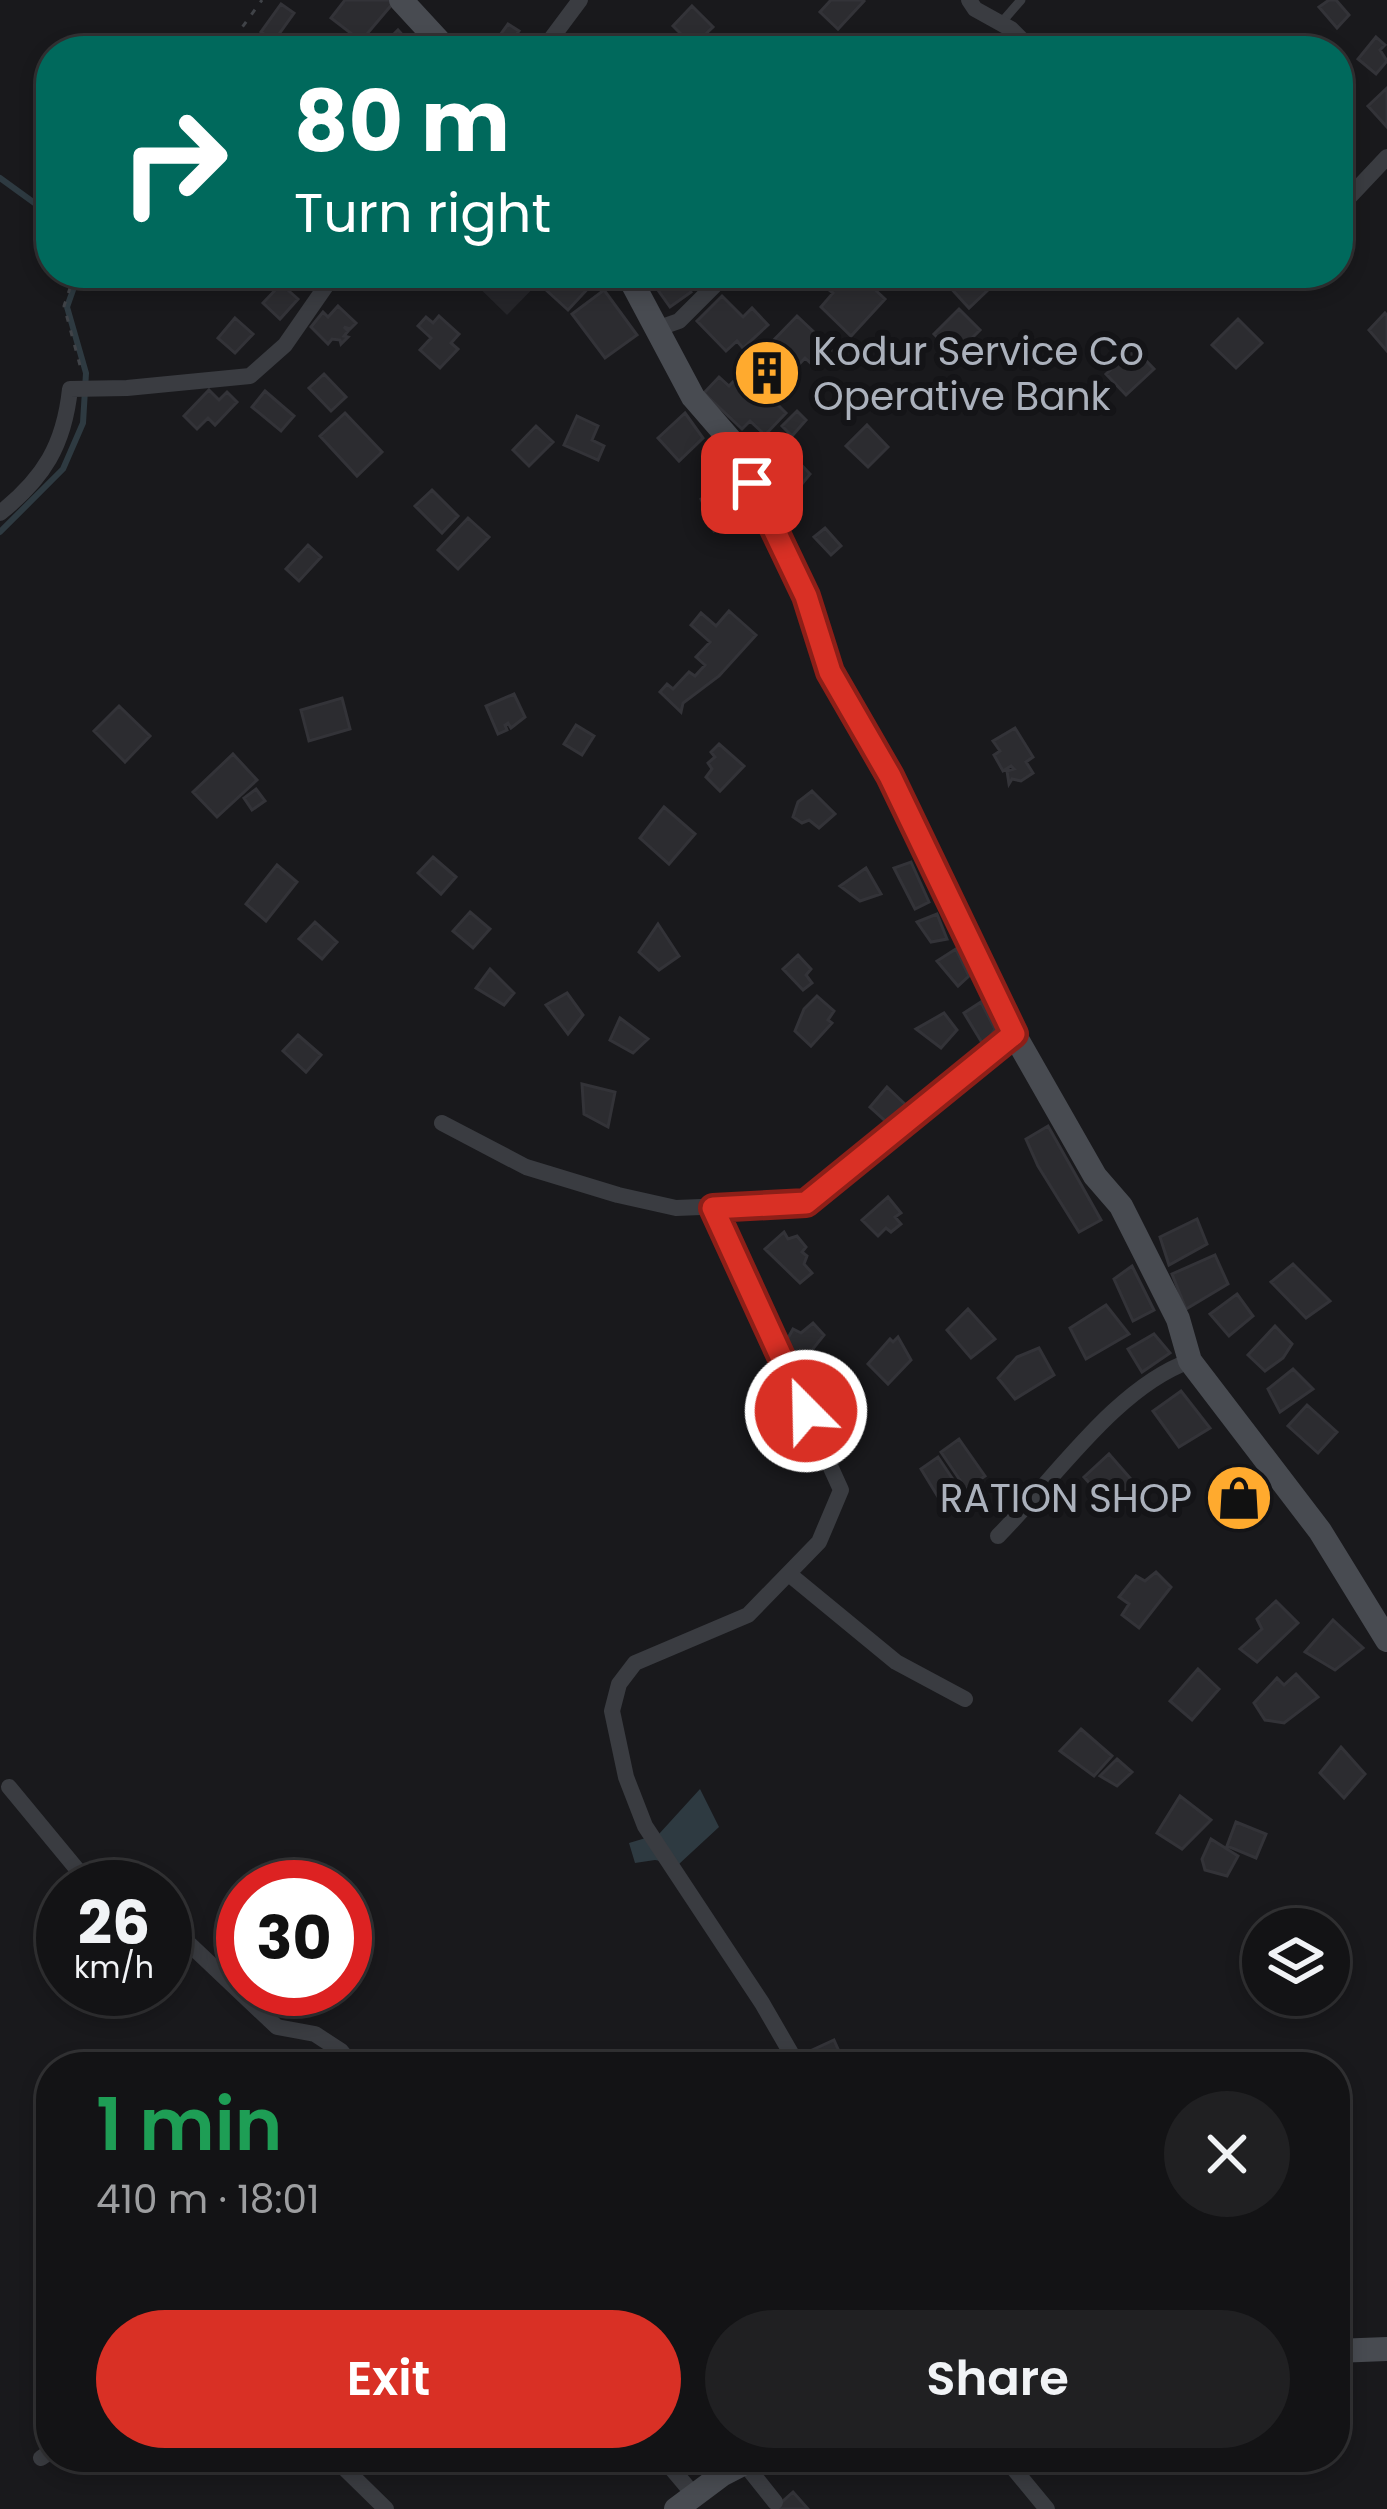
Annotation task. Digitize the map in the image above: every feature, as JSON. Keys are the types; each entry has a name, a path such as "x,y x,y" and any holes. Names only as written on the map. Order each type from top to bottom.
{"street":[{"path":"400,0 434,36"},
{"path":"553,36 580,0"},
{"path":"969,0 1016,36"},
{"path":"1353,192 1387,157"},
{"path":"0,513 31,488 54,453 67,423 70,389 250,376 285,345 325,288"},
{"path":"635,288 693,397 739,450 806,596 830,672 890,776 1014,1034 1095,1176 1121,1205 1178,1319 1190,1361 1320,1531 1387,1640"},
{"path":"656,329 679,321 712,288"},
{"path":"442,1123 526,1167 676,1208 806,1203 1014,1034"},
{"path":"713,1208 841,1490 819,1542 748,1615 634,1663 619,1684 612,1711 626,1777 645,1826 791,2052"},
{"path":"998,1536 1107,1419 1162,1371 1190,1361"},
{"path":"789,1574 896,1662 965,1699"},
{"path":"9,1787 69,1860"},
{"path":"192,1947 278,2027 315,2034 341,2052"},
{"path":"1350,2350 1387,2349"},
{"path":"348,2472 386,2509"},
{"path":"674,2472 696,2501 734,2472"},
{"path":"757,2472 775,2502"},
{"path":"1016,2472 1047,2509"}],"lane":[{"path":"1001,23 1021,0"}],"path":[{"path":"236,36 262,0"},
{"path":"70,288 64,306 87,389"}],"shaded area":[{"path":"479,288 533,288 507,315"},
{"path":"700,1789 719,1827 679,1864 635,1863 629,1843 659,1834"}],"building":[{"path":"345,0 394,2 365,36 354,36 331,18"},
{"path":"831,0 864,1 838,29 820,12"},
{"path":"1336,0 1349,15 1337,28 1319,7"},
{"path":"281,4 294,13 278,36 261,32"},
{"path":"692,6 713,27 704,36 683,36 673,26"},
{"path":"508,24 519,31 515,36 499,36"},
{"path":"1376,37 1385,45 1380,50 1387,61 1376,74 1358,59"},
{"path":"1387,88 1387,127 1368,106"},
{"path":"277,288 286,288 298,299 280,319 263,303"},
{"path":"546,288 588,288 568,310"},
{"path":"657,288 688,288 691,292 670,307"},
{"path":"873,288 885,299 851,336 821,307 833,293 828,289"},
{"path":"951,288 986,288 969,308"},
{"path":"604,290 637,335 605,358 572,314"},
{"path":"722,296 743,317 752,308 768,325 743,348 737,341 726,351 697,321"},
{"path":"338,306 356,323 350,329 344,327 348,337 341,344 332,339 328,344 311,327 323,312 328,317"},
{"path":"959,309 980,330 955,355 934,334"},
{"path":"1387,315 1387,351 1369,330"},
{"path":"439,316 459,334 451,343 458,349 440,368 420,350 431,338 418,326 426,317 433,323"},
{"name":"Kodur Service Co Operative Bank","path":"797,316 834,351 817,369 805,358 769,396 786,413 765,435 750,421 742,429 704,393 719,377 729,386"},
{"path":"235,318 253,334 235,353 218,338"},
{"path":"1238,319 1262,343 1236,368 1212,345"},
{"path":"1134,348 1154,369 1126,395 1106,374"},
{"path":"324,374 346,397 331,411 309,388"},
{"path":"209,390 219,400 227,392 237,402 215,425 208,418 197,429 184,416"},
{"path":"265,391 294,416 281,431 252,407"},
{"path":"797,411 806,420 792,436 782,426"},
{"path":"345,413 382,452 357,476 320,436"},
{"path":"685,413 703,438 679,461 658,438"},
{"path":"577,416 598,426 592,440 604,446 598,460 564,445"},
{"path":"867,425 888,447 868,467 846,446"},
{"path":"536,426 553,442 529,466 513,450"},
{"path":"792,455 810,474 793,495 772,474"},
{"path":"740,474 745,484 739,490 744,502 736,507 740,518 714,531 701,499"},
{"path":"432,490 458,516 442,533 415,506"},
{"path":"468,518 489,537 458,569 438,550"},
{"path":"825,528 841,546 831,555 814,537"},
{"path":"308,545 321,557 299,581 286,569"},
{"path":"729,611 756,635 719,676 683,703 681,712 660,692 667,684 673,689 689,672 695,676 705,665 696,657 710,642 691,625 701,613 716,626"},
{"path":"514,694 525,717 511,728 508,723 507,730 498,734 486,706"},
{"path":"342,698 350,729 309,741 301,710"},
{"path":"119,706 150,736 125,762 94,731"},
{"path":"576,725 594,736 582,755 564,744"},
{"path":"1015,728 1033,757 1026,762 1033,773 1009,784 1007,771 1014,769 1003,771 993,741"},
{"path":"719,744 744,766 720,791 706,777 712,769 708,763 715,757 711,752"},
{"path":"233,754 257,780 217,817 193,792"},
{"path":"256,789 265,801 252,810 244,798"},
{"path":"812,791 835,814 819,828 793,817 798,802"},
{"path":"664,807 695,834 669,864 640,838"},
{"path":"433,857 456,877 441,894 418,873"},
{"path":"911,862 929,902 915,909 894,868"},
{"path":"277,865 297,882 266,921 246,904"},
{"path":"866,868 881,894 860,901 840,886"},
{"path":"470,912 490,929 473,948 453,931"},
{"path":"937,914 947,939 931,942 917,922"},
{"path":"315,922 337,942 322,959 299,939"},
{"path":"658,924 679,956 659,970 639,952"},
{"path":"956,949 969,976 958,986 937,961"},
{"path":"798,955 811,969 806,975 812,983 803,990 783,969"},
{"path":"490,969 514,993 504,1005 476,988"},
{"path":"567,993 583,1015 568,1034 546,1005"},
{"path":"817,996 834,1011 828,1020 832,1023 811,1046 795,1031 804,1009"},
{"path":"981,1002 995,1029 984,1046 964,1013"},
{"path":"944,1013 957,1030 941,1048 916,1029"},
{"path":"620,1018 648,1039 633,1053 610,1040"},
{"path":"298,1035 321,1055 306,1072 283,1051"},
{"path":"582,1084 615,1092 608,1127 584,1114"},
{"path":"887,1087 911,1110 892,1127 870,1107"},
{"path":"1048,1126 1101,1220 1079,1232 1026,1139"},
{"path":"888,1197 901,1213 895,1217 901,1224 878,1236 862,1220"},
{"path":"1197,1219 1207,1244 1169,1265 1160,1237"},
{"path":"784,1232 788,1239 797,1236 806,1247 804,1264 812,1273 800,1283 765,1249"},
{"path":"1215,1255 1228,1284 1186,1309 1172,1274"},
{"path":"1293,1264 1330,1301 1306,1318 1271,1282"},
{"path":"1132,1266 1154,1310 1133,1321 1114,1279"},
{"path":"1237,1294 1253,1316 1229,1336 1210,1314"},
{"path":"1106,1305 1129,1334 1086,1359 1070,1328"},
{"path":"968,1309 995,1339 971,1358 947,1330"},
{"path":"813,1323 824,1335 800,1365 783,1347 793,1329 801,1333"},
{"path":"1275,1326 1292,1344 1265,1371 1248,1355"},
{"path":"1154,1334 1170,1353 1142,1372 1128,1349"},
{"path":"898,1337 911,1360 888,1384 868,1364 890,1339 893,1342"},
{"path":"1039,1348 1054,1375 1015,1399 998,1378 1017,1357"},
{"path":"1293,1369 1313,1389 1280,1412 1268,1389"},
{"path":"1181,1391 1210,1428 1179,1447 1153,1411"},
{"path":"1307,1405 1337,1432 1318,1453 1288,1426"},
{"path":"959,1439 985,1476 966,1489 941,1452"},
{"path":"1109,1454 1137,1486 1111,1507 1084,1477"},
{"path":"938,1457 958,1487 940,1500 921,1469"},
{"path":"1156,1572 1171,1587 1139,1628 1122,1615 1129,1604 1119,1597 1136,1576 1145,1581"},
{"path":"1276,1601 1298,1623 1257,1662 1240,1649 1262,1629 1257,1619"},
{"path":"1333,1620 1363,1648 1335,1670 1305,1652"},
{"path":"1198,1669 1219,1689 1192,1720 1170,1701"},
{"path":"1296,1674 1318,1697 1284,1723 1265,1720 1254,1703 1277,1678 1284,1685"},
{"path":"1081,1729 1112,1756 1094,1776 1060,1751"},
{"path":"1341,1747 1365,1774 1344,1798 1320,1773"},
{"path":"1117,1759 1132,1772 1117,1786 1100,1776"},
{"path":"1180,1796 1211,1820 1182,1849 1157,1833"},
{"path":"1236,1822 1266,1834 1256,1858 1227,1846"},
{"path":"1211,1839 1238,1856 1227,1876 1205,1870 1202,1859"},
{"path":"834,2040 839,2052 808,2052"},
{"path":"793,2492 808,2509 774,2509"}],"waterway":[{"path":"0,178 36,204"},
{"path":"0,532 63,469 83,423 86,373 67,307 74,288"}],"place":[{"name":"Kodur Service Co Operative Bank","path":"767,373"},
{"name":"RATION SHOP","path":"1239,1498"}],"route":[{"path":"752,483 806,596 830,672 890,776 1014,1034 806,1203 713,1208 806,1411"}]}
